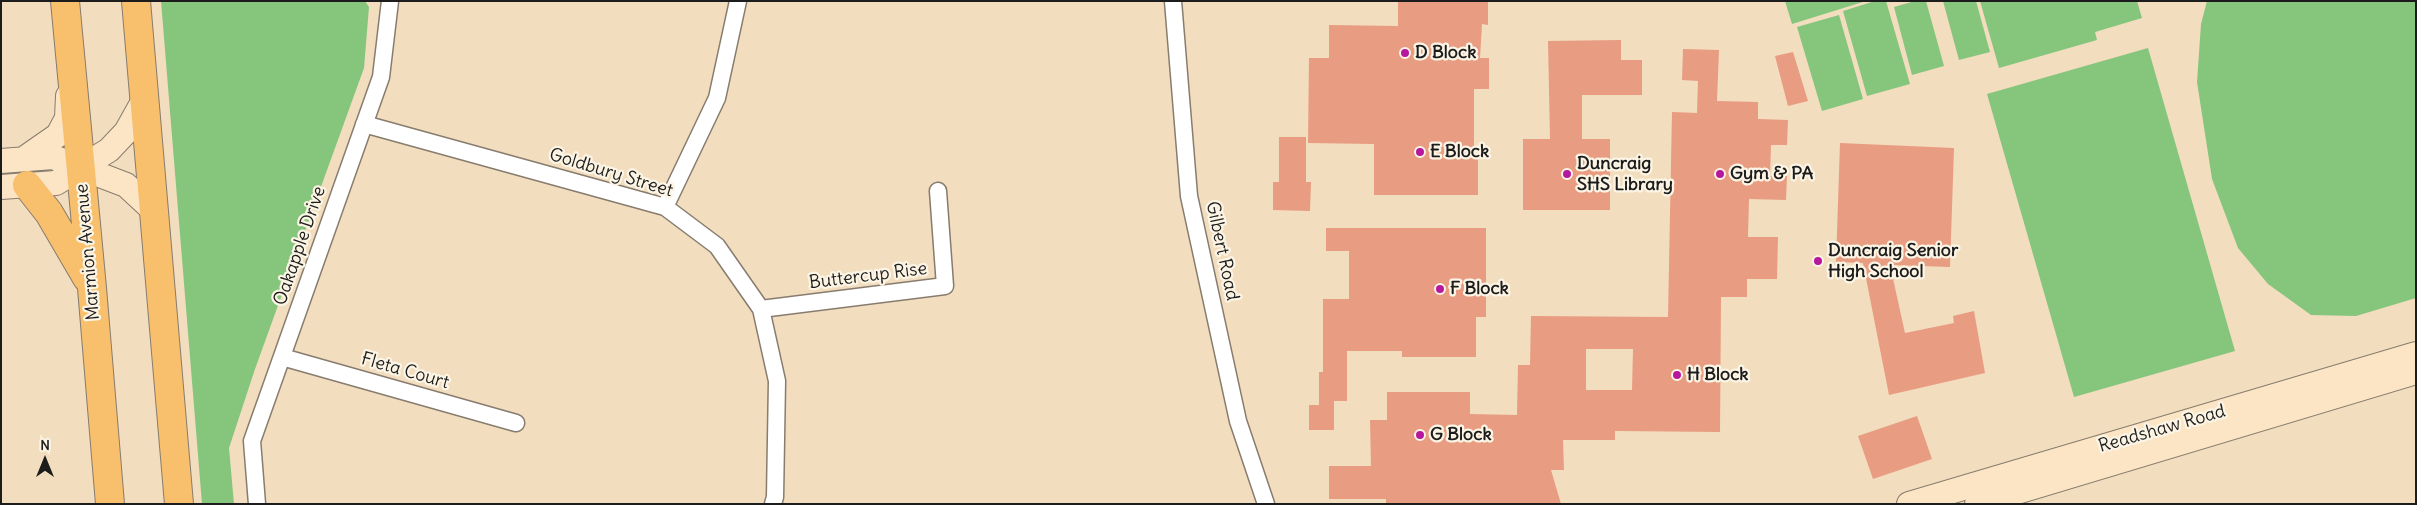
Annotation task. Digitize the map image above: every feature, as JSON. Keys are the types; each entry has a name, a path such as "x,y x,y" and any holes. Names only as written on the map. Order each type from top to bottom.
{"highway":[{"name":"Marmion Avenue","path":"65,1 110,504"},
{"path":"136,1 179,504"},
{"path":"13,173 53,219 92,288"}],"street":[{"name":"Oakapple Drive","path":"257,504 252,441 381,77 390,1"},
{"path":"666,207 717,98 738,1"},
{"name":"Gilbert Road","path":"1173,1 1189,196 1238,421 1266,504"},
{"path":"13,173 58,135 64,127 67,118 71,69"},
{"path":"13,173 56,183 80,166 109,150 126,132 145,98"},
{"name":"Goldbury Street","path":"364,124 666,207 717,246 761,309 778,381 775,497 773,504"},
{"path":"80,166 126,185 154,211"},
{"name":"Buttercup Rise","path":"761,309 946,286 938,191"},
{"name":"Readshaw Road","path":"1908,504 2416,354"},
{"name":"Fleta Court","path":"282,357 516,423"},
{"name":"Readshaw Road","path":"1977,504 2416,372"}],"green space":[{"path":"161,1 365,1 369,7 364,68 255,369 229,448 234,504 202,504"},
{"path":"1785,1 1866,1 1792,24"},
{"path":"1875,1 1886,1 1910,84 1867,96 1843,11"},
{"path":"1915,1 1926,1 1944,66 1912,75 1894,7"},
{"path":"1943,1 1976,1 1990,52 1959,60"},
{"path":"1980,1 2137,1 2142,18 2095,32 2097,40 1999,68"},
{"path":"2207,1 2416,1 2416,298 2356,316 2311,315 2268,284 2238,248 2212,179 2197,82 2201,24"},
{"path":"1839,15 1863,99 1822,111 1797,27"},
{"path":"2148,48 2235,351 2074,397 1987,94"}],"building":[{"path":"1398,1 1488,1 1488,25 1482,24 1480,58 1489,58 1489,89 1474,89 1474,159 1478,159 1478,195 1374,195 1374,144 1308,143 1309,58 1329,58 1329,25 1398,26"},
{"path":"1621,40 1621,60 1642,60 1642,95 1582,95 1582,139 1610,139 1610,210 1523,210 1523,139 1550,139 1548,41"},
{"path":"1683,49 1719,50 1717,101 1758,102 1758,119 1788,120 1787,145 1771,145 1770,176 1787,176 1786,200 1749,199 1748,237 1778,237 1777,279 1747,279 1747,297 1721,297 1720,432 1615,431 1615,440 1563,440 1564,470 1551,470 1561,504 1386,504 1386,499 1329,499 1329,466 1371,466 1370,420 1387,420 1387,392 1470,392 1470,414 1517,415 1518,365 1530,365 1531,316 1668,317 1672,112 1697,113 1698,81 1682,80","holes":["1586,349 1633,349 1632,390 1586,390"]},
{"path":"1793,52 1808,101 1788,106 1775,56"},
{"path":"1279,137 1306,137 1306,182 1311,182 1310,211 1273,210 1273,182 1279,182"},
{"path":"1840,143 1954,148 1950,267 1890,265 1905,333 1954,323 1953,316 1974,311 1985,373 1889,395 1863,263 1836,262"},
{"name":"F Block","path":"1326,228 1486,228 1486,317 1476,317 1476,357 1402,357 1402,351 1347,351 1347,401 1334,401 1334,430 1309,430 1309,405 1319,405 1319,372 1323,372 1323,299 1349,299 1349,251 1326,251"},
{"path":"1917,416 1932,459 1873,479 1858,436"}],"place":[{"name":"D Block","path":"1405,53"},
{"name":"E Block","path":"1420,152"},
{"name":"Duncraig SHS Library","path":"1567,174"},
{"name":"Gym & PA","path":"1720,174"},
{"name":"Duncraig Senior High School","path":"1818,261"},
{"name":"F Block","path":"1440,289"},
{"name":"H Block","path":"1677,375"},
{"name":"G Block","path":"1420,435"}]}
